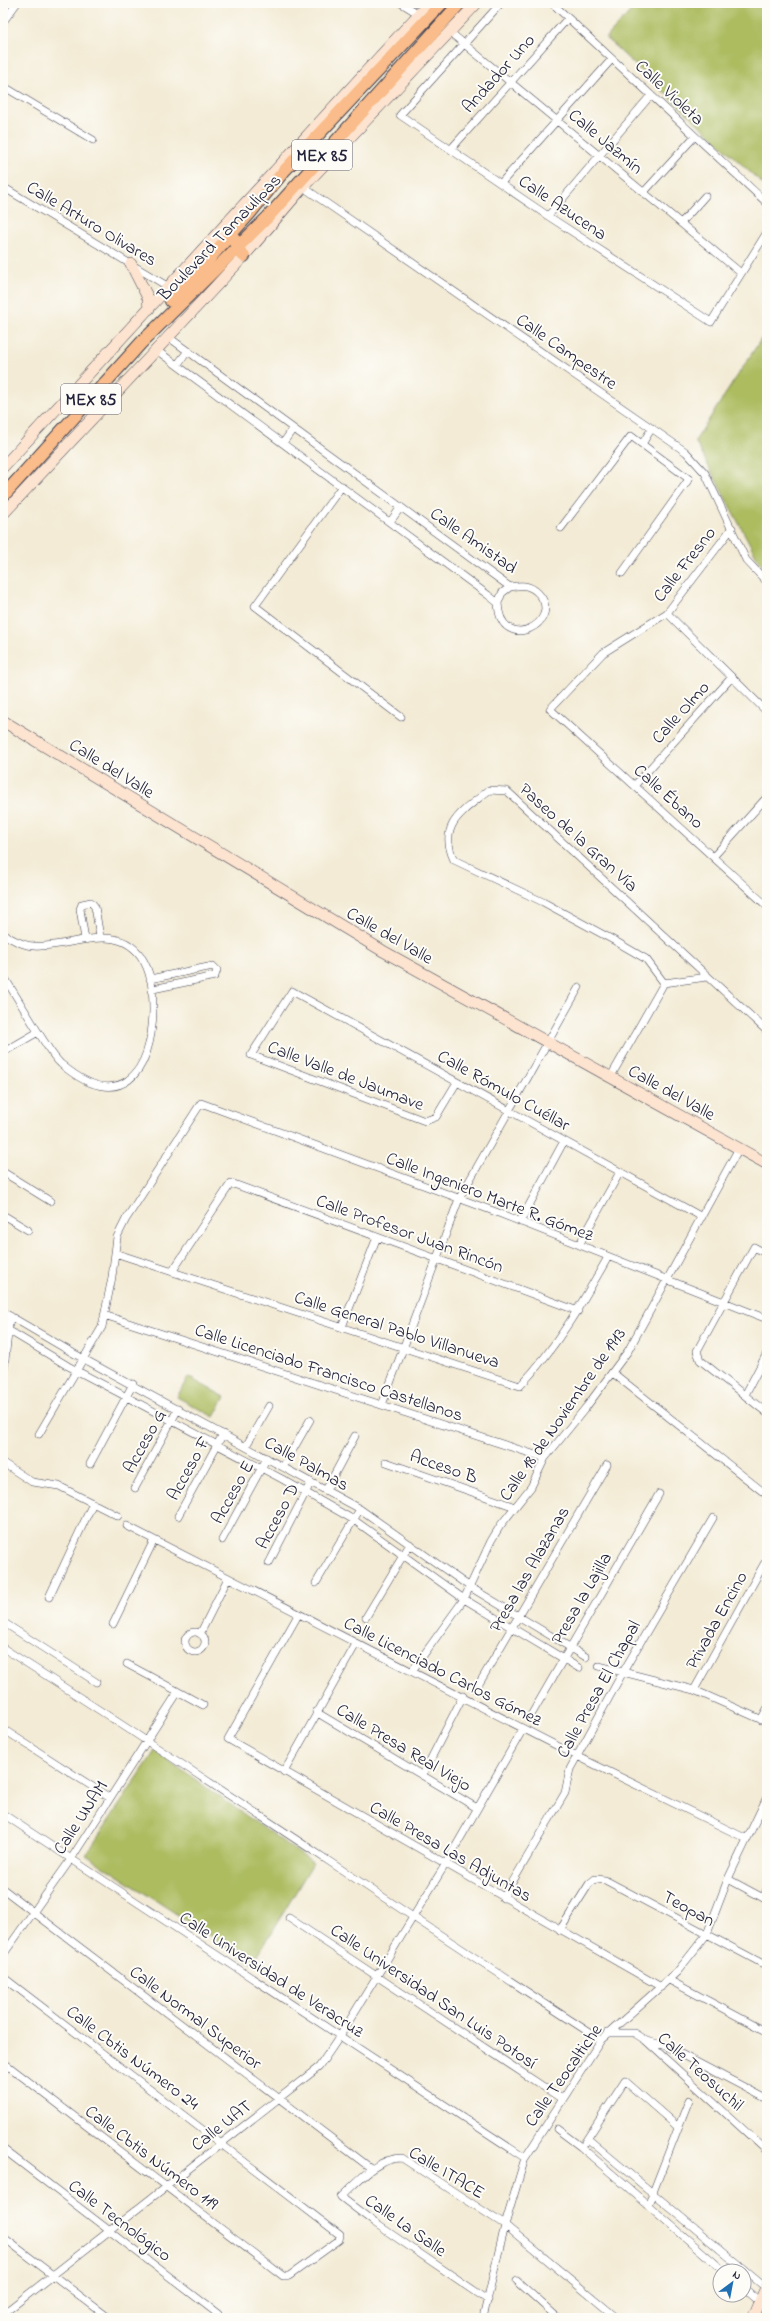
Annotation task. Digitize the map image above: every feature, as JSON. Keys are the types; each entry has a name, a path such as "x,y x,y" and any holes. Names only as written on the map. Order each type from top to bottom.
{"main road":[{"name":"Boulevard Tamaulipas","path":"3,484 124,343 178,292 250,213 346,98 442,3"},
{"name":"Boulevard Tamaulipas","path":"3,496 141,343 178,292 240,252 268,217 359,121 460,3"},
{"path":"240,252 236,234 250,213"}],"street":[{"path":"3,22 17,3"},
{"path":"400,3 418,14"},
{"path":"3,467 124,343 149,309 178,292 429,3"},
{"path":"3,514 167,336 240,252 303,187 359,121 451,33 477,3"},
{"path":"464,44 501,3"},
{"name":"Calle Violeta","path":"552,3 767,203"},
{"name":"Andador Uno","path":"451,149 568,18"},
{"name":"Calle Jazmín","path":"451,33 742,273"},
{"name":"Calle Azucena","path":"464,44 400,115 548,216 711,322 742,273"},
{"path":"501,183 612,59"},
{"path":"3,86 93,140"},
{"path":"548,216 651,95"},
{"path":"644,192 695,136"},
{"name":"Calle Arturo Olivares","path":"3,187 178,292"},
{"name":"Calle Campestre","path":"303,187 686,452 705,473 746,560 767,582"},
{"path":"681,223 705,196"},
{"path":"742,273 767,232"},
{"path":"131,264 148,298 149,309"},
{"name":"Calle Amistad","path":"155,349 498,603 498,614 505,625 513,630 530,630 538,624 544,614 544,606 542,597 533,588 521,584 510,587 167,336"},
{"path":"177,365 188,352"},
{"path":"283,443 293,428"},
{"path":"642,444 652,428"},
{"path":"561,528 631,436 642,444 689,479 622,573"},
{"path":"342,486 255,606 401,717"},
{"path":"390,522 400,507"},
{"name":"Calle Fresno","path":"550,709 603,653 667,613 732,528"},
{"path":"498,603 502,593 510,587"},
{"path":"667,613 767,712"},
{"name":"Calle Olmo","path":"635,786 732,677"},
{"name":"Calle Ébano","path":"550,709 767,906"},
{"name":"Calle del Valle","path":"3,721 376,948 547,1044 767,1164"},
{"name":"Paseo de la Gran Vía","path":"664,983 646,959 543,902 454,860 448,847 450,827 464,811 489,790 507,792 672,941 707,977 767,1031"},
{"path":"713,857 767,797"},
{"path":"85,939 80,909 82,904 86,902 92,902 95,907 100,937"},
{"path":"3,934 32,946 48,947 85,939 100,937 112,938 127,944 139,954 153,989 152,1030 149,1048 142,1067 131,1078 116,1086 97,1086 78,1077 60,1063 38,1032 4,976"},
{"path":"150,979 212,966 217,970 215,976 153,989"},
{"path":"180,973 183,982"},
{"path":"610,1078 664,983 707,977"},
{"path":"382,1405 459,1199 579,987"},
{"name":"Calle Rómulo Cuéllar","path":"251,1055 292,991 702,1217"},
{"path":"7,1050 38,1032"},
{"name":"Calle Valle de Jaumave","path":"251,1055 425,1121 430,1121 436,1117 457,1082"},
{"name":"Calle Ingeniero Marte R. Gómez","path":"115,1254 117,1237 126,1219 201,1103 520,1222 767,1319"},
{"path":"520,1222 564,1141"},
{"name":"Calle 18 de Noviembre de 1913","path":"412,1671 464,1599 491,1541 531,1487 545,1458 613,1374 628,1351 739,1148"},
{"path":"3,1172 50,1201"},
{"path":"579,1245 620,1172"},
{"name":"Calle Profesor Juan Rincón","path":"172,1272 231,1183 578,1311"},
{"path":"3,1214 28,1230"},
{"path":"342,1327 377,1237"},
{"path":"767,1254 754,1247 697,1351 698,1356 767,1413"},
{"path":"39,1434 102,1327 115,1254"},
{"name":"Calle General Pablo Villanueva","path":"115,1254 520,1386 543,1362 578,1311 608,1257"},
{"name":"Calle Palmas","path":"3,1312 84,1359 133,1384 360,1509 470,1587 586,1657"},
{"name":"Calle Licenciado Francisco Castellanos","path":"104,1315 545,1458"},
{"path":"3,1377 5,1332 10,1316"},
{"name":"Calle Palmas","path":"5,1332 262,1468 354,1520 464,1599 579,1668"},
{"path":"745,1395 767,1353"},
{"path":"613,1374 767,1495"},
{"path":"90,1464 133,1384"},
{"path":"246,1446 269,1406"},
{"name":"Acceso G","path":"135,1488 178,1409"},
{"path":"283,1467 310,1420"},
{"name":"Acceso F","path":"178,1516 223,1434"},
{"path":"326,1490 355,1436"},
{"name":"Acceso E","path":"222,1540 267,1458"},
{"name":"Acceso B","path":"386,1462 515,1507"},
{"path":"3,1464 32,1482 59,1486 118,1516"},
{"name":"Presa las Alazanas","path":"476,1689 607,1465"},
{"name":"Acceso D","path":"269,1563 311,1482"},
{"name":"Presa la Lajilla","path":"530,1717 659,1494"},
{"path":"49,1597 93,1503"},
{"path":"316,1583 360,1509"},
{"name":"Calle Presa El Chapal","path":"503,1898 565,1794 570,1769 623,1672 713,1518"},
{"name":"Calle Licenciado Carlos Gómez","path":"127,1526 298,1615 463,1696 523,1729 746,1838"},
{"path":"113,1624 154,1540"},
{"path":"366,1617 410,1544"},
{"name":"Privada Encino","path":"694,1690 764,1564"},
{"path":"200,1634 228,1578"},
{"name":"Calle Presa Las Adjuntas","path":"298,1615 228,1739 445,1865 661,1987"},
{"path":"3,1622 96,1682"},
{"path":"284,1772 316,1712 356,1644"},
{"path":"3,1648 147,1740 413,1919 601,2040"},
{"path":"127,1664 203,1705"},
{"path":"599,1666 656,1682 694,1690 764,1721 767,1709"},
{"name":"Calle UNAM","path":"3,1955 71,1859 178,1692"},
{"path":"422,1774 463,1696"},
{"name":"Calle Presa Real Viejo","path":"316,1712 477,1808"},
{"path":"3,1729 110,1798"},
{"name":"Calle UAT","path":"3,2314 167,2187 319,2066 340,2036 413,1919 523,1729"},
{"name":"Calle Teocaltiche","path":"483,2318 505,2225 525,2158 601,2040 607,2033 669,1980 707,1934 728,1879 746,1838 767,1797"},
{"name":"Calle Universidad de Veracruz","path":"3,1814 525,2158"},
{"name":"Teopan","path":"560,1930 589,1884 595,1879 605,1880 767,1966"},
{"path":"728,1879 765,1899 767,1889"},
{"name":"Calle Normal Superior","path":"3,1889 372,2169"},
{"name":"Calle Universidad San Luis Potosí","path":"289,1918 562,2099"},
{"name":"Calle Cbtis Número 24","path":"3,1977 222,2143 340,2235 339,2240 289,2276 283,2276"},
{"path":"669,1980 767,2032"},
{"name":"Calle Teosuchil","path":"607,2033 634,2034 645,2040 767,2151"},
{"path":"645,2040 666,2046 767,2099"},
{"name":"Calle Cbtis Número 119","path":"3,2062 283,2276"},
{"path":"581,2147 588,2139 625,2081 678,2127"},
{"path":"648,2205 689,2100"},
{"path":"557,2129 581,2147 715,2263"},
{"path":"588,2139 735,2263"},
{"name":"Calle Tecnológico","path":"3,2150 218,2314"},
{"name":"Calle ITACE","path":"372,2169 393,2158 402,2158 505,2225 617,2318"},
{"name":"Calle La Salle","path":"372,2169 341,2197 375,2223 488,2300"},
{"path":"3,2237 109,2318"},
{"path":"752,2277 766,2287 752,2318"},
{"path":"517,2281 558,2318"},
{"path":"752,2295 760,2302"}],"green space":[{"path":"638,3 767,3 767,188 606,38"},
{"path":"767,330 767,570 760,563 695,441"},
{"path":"188,1377 225,1397 214,1417 177,1397"},
{"path":"155,1751 313,1863 253,1964 86,1855"}]}
